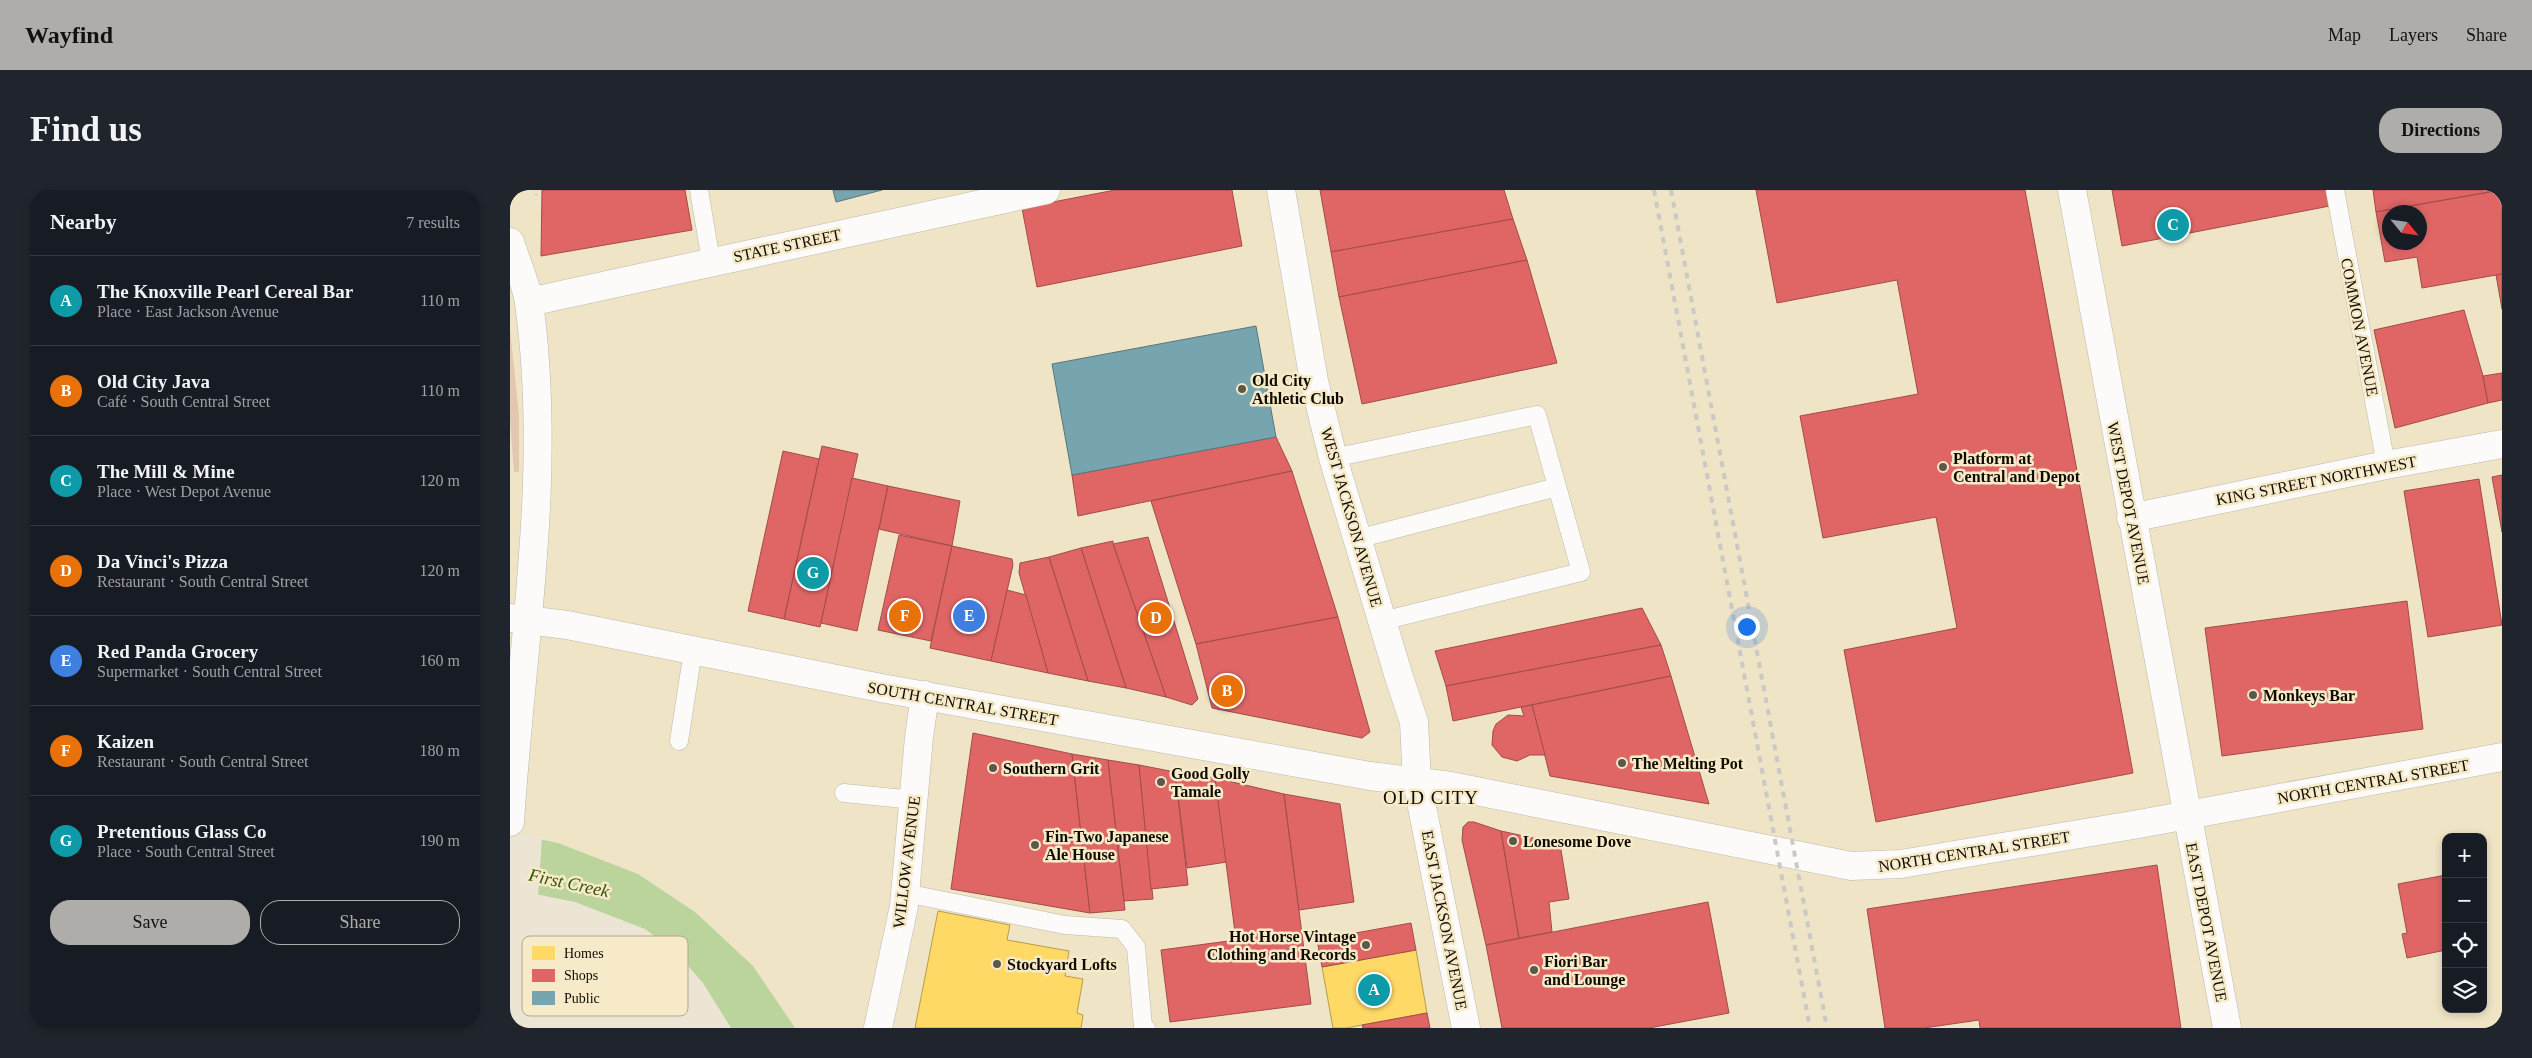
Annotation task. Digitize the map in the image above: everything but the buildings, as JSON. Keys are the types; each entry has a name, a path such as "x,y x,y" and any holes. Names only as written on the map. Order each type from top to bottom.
{"street":[{"name":"STATE STREET","path":"529,302 1046,190"},
{"name":"WEST JACKSON AVENUE","path":"1281,190 1312,371 1333,458 1414,722 1417,782"},
{"name":"WEST DEPOT AVENUE","path":"2072,190 2131,518 2175,738 2187,816"},
{"path":"510,242 529,302 539,431 533,578 518,619 515,748 510,822"},
{"name":"KING STREET NORTHWEST","path":"2131,518 2386,465 2502,444"},
{"name":"SOUTH CENTRAL STREET","path":"518,619 567,625 925,695 1370,776 1417,782"},
{"name":"WILLOW AVENUE","path":"878,1028 905,894 925,695"},
{"name":"NORTH CENTRAL STREET","path":"1417,782 1451,786 1829,863 1867,866 1901,864 2187,816 2502,757"},
{"name":"EAST JACKSON AVENUE","path":"1417,782 1466,1028"},
{"name":"EAST DEPOT AVENUE","path":"2187,816 2228,1028"}],"lane":[{"path":"699,190 712,261"},
{"name":"COMMON AVENUE","path":"2335,190 2386,465"},
{"path":"1333,458 1537,415 1581,572 1382,621"},
{"path":"1358,539 1557,487"},
{"path":"679,741 694,651"},
{"path":"844,793 914,800"},
{"path":"905,894 1065,925 1122,929 1136,947 1143,1026 1146,1028"}],"path":[{"path":"536,190 536,196"}],"shaded area":[{"path":"510,190 2502,190 2502,1028 795,1028 753,966 695,912 638,874 558,843 510,830"},
{"path":"510,330 519,414 519,472 514,472 510,419"}],"water":[{"name":"First Creek","path":"510,833 558,843 638,874 695,912 753,966 795,1028 731,1028 703,983 688,966 688,936 654,936 645,929 575,902 510,889"}],"pier":[{"path":"510,831 542,837 538,897 510,891"}],"railway":[{"path":"1654,190 1810,1028"},
{"path":"1671,190 1827,1028"}],"place":[{"name":"The Mill & Mine","path":"2173,225"},
{"name":"Old City Athletic Club","path":"1242,389"},
{"name":"Platform at Central and Depot","path":"1943,467"},
{"name":"Pretentious Glass Co","path":"813,573"},
{"name":"Kaizen","path":"905,616"},
{"name":"Red Panda Grocery","path":"969,616"},
{"name":"Da Vinci's Pizza","path":"1156,618"},
{"name":"Old City Java","path":"1227,691"},
{"name":"Monkeys Bar","path":"2253,695"},
{"name":"The Melting Pot","path":"1622,763"},
{"name":"Southern Grit","path":"993,768"},
{"name":"Good Golly Tamale","path":"1161,782"},
{"name":"Lonesome Dove","path":"1513,841"},
{"name":"Fin-Two Japanese Ale House","path":"1035,845"},
{"name":"Hot Horse Vintage Clothing and Records","path":"1366,945"},
{"name":"Stockyard Lofts","path":"997,964"},
{"name":"Fiori Bar and Lounge","path":"1534,970"},
{"name":"The Knoxville Pearl Cereal Bar","path":"1374,990"}],"district":[{"name":"OLD CITY","path":"1431,797"}]}
